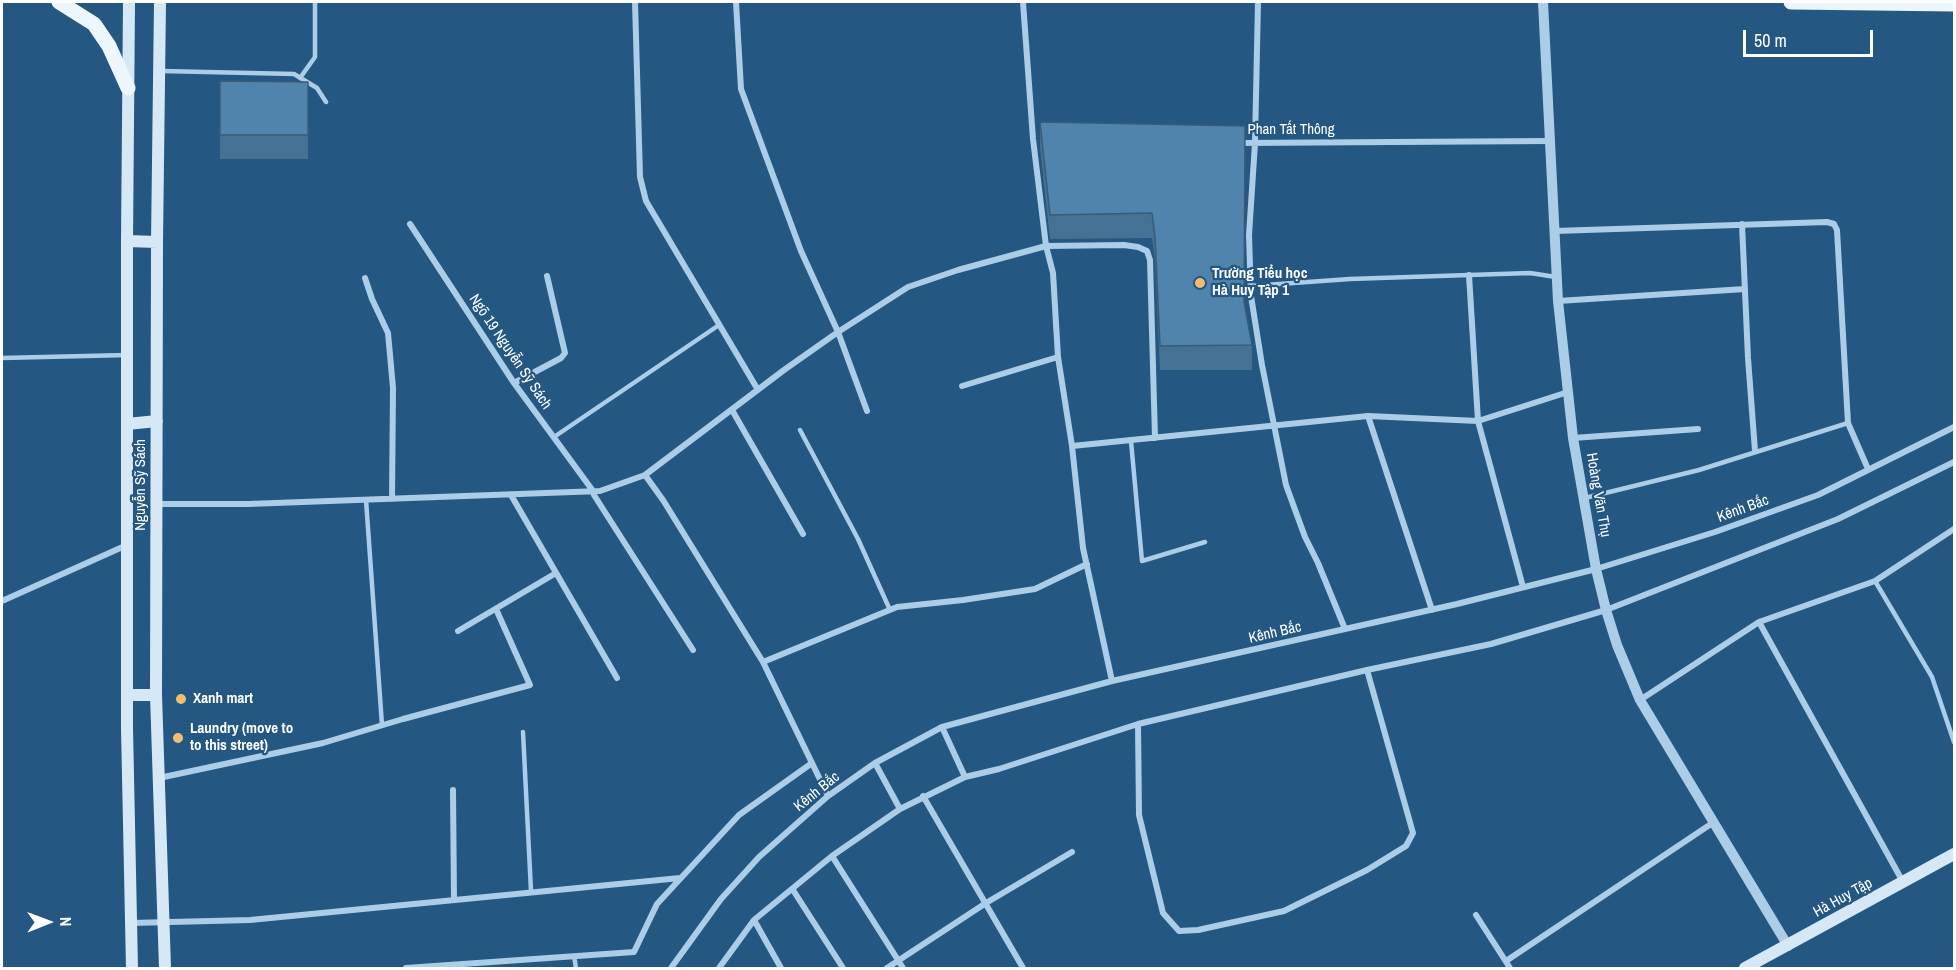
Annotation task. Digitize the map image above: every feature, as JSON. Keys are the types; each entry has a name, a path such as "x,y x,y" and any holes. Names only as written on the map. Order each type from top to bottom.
{"main road":[{"path":"59,2 94,24 109,46 128,88"},
{"name":"Nguyễn Sỹ Sách","path":"129,2 127,695 132,969"},
{"name":"Nguyễn Sỹ Sách","path":"160,2 156,695 165,969"},
{"path":"1791,2 1954,4"},
{"path":"127,241 157,242"},
{"path":"127,424 157,421"},
{"path":"127,695 156,695"},
{"name":"Hà Huy Tập","path":"1745,969 1954,854"}],"street":[{"path":"635,2 640,177 646,201 758,390"},
{"path":"736,2 741,89 801,251 838,332 867,411"},
{"path":"1023,2 1033,139 1046,246 1053,273 1058,357 1072,446 1083,548 1112,681"},
{"path":"1258,2 1255,143 1249,235 1251,286 1262,365 1287,485 1305,537 1345,629"},
{"name":"Hoàng Văn Thụ","path":"1543,2 1558,301 1573,438 1596,569 1606,610 1617,645 1640,700 1788,946"},
{"path":"1033,139 1045,140"},
{"name":"Phan Tất Thông","path":"1232,142 1550,141"},
{"path":"1555,231 1827,222 1836,227 1848,423 1868,469"},
{"name":"Ngõ 19 Nguyễn Sỹ Sách","path":"410,224 514,383 594,491 594,495 693,650"},
{"path":"1742,224 1755,451"},
{"path":"156,504 392,500 600,491 645,475 838,332 908,287 958,270 1046,246 1124,244 1138,246 1147,251 1150,260 1155,438"},
{"path":"1469,275 1478,421 1523,587"},
{"path":"514,383 561,358 564,353 547,276"},
{"path":"365,278 388,333 393,388 392,500"},
{"path":"1558,301 1745,289"},
{"path":"962,386 1058,357"},
{"path":"1072,446 1368,416 1478,421 1568,392"},
{"path":"732,410 803,534"},
{"path":"1368,416 1432,610"},
{"name":"Kênh Bắc","path":"671,969 721,899 759,857 828,796 875,763 942,727 1112,681 1432,610 1596,569 1715,532 1818,495 1954,427"},
{"path":"1573,438 1698,429"},
{"path":"719,969 754,920 832,856 900,809 964,777 999,769 1138,724 1367,670 1491,644 1606,610 1838,519 1954,462"},
{"path":"645,475 663,500 763,662 828,796"},
{"path":"511,495 617,678"},
{"path":"1640,700 1759,622 1875,581 1954,529"},
{"path":"2,601 127,545"},
{"path":"763,662 897,607 1035,589 1087,564"},
{"path":"458,631 556,573"},
{"path":"159,778 323,743 530,686 496,609"},
{"path":"1759,622 1903,882"},
{"path":"1138,724 1139,815 1163,913 1179,931 1209,928 1284,910 1367,870 1406,846 1413,833 1367,670"},
{"path":"942,727 964,777"},
{"path":"406,969 634,952 657,904 739,815 812,763"},
{"path":"875,763 900,809"},
{"path":"453,790 454,899"},
{"path":"923,796 1023,969"},
{"path":"1506,962 1714,822"},
{"path":"886,969 986,903 1072,852"},
{"path":"832,856 903,969"},
{"path":"131,923 250,920 681,878"},
{"path":"793,890 843,969"},
{"path":"1476,915 1510,969"},
{"path":"754,920 781,969"}],"lane":[{"path":"300,78 315,57 315,2"},
{"path":"159,71 294,74 317,88 326,102"},
{"path":"1251,286 1350,279 1530,273 1557,277"},
{"path":"554,437 719,325"},
{"path":"2,358 127,355"},
{"path":"1583,499 1699,470 1848,423"},
{"path":"800,430 858,539 890,610"},
{"path":"1131,441 1142,561 1205,542"},
{"path":"366,500 382,725"},
{"path":"1875,581 1932,677 1954,742"},
{"path":"523,732 531,891"},
{"path":"574,956 576,969"}],"building":[{"path":"220,81 308,82 308,135 220,135"},
{"name":"Trường Tiểu học Hà Huy Tập 1","path":"1040,122 1245,126 1244,302 1252,345 1160,346 1152,213 1050,215"}],"place":[{"name":"Trường Tiểu học Hà Huy Tập 1","path":"1200,283"},
{"name":"Xanh mart","path":"181,699"},
{"name":"Laundry (move to to this street)","path":"178,738"}]}
